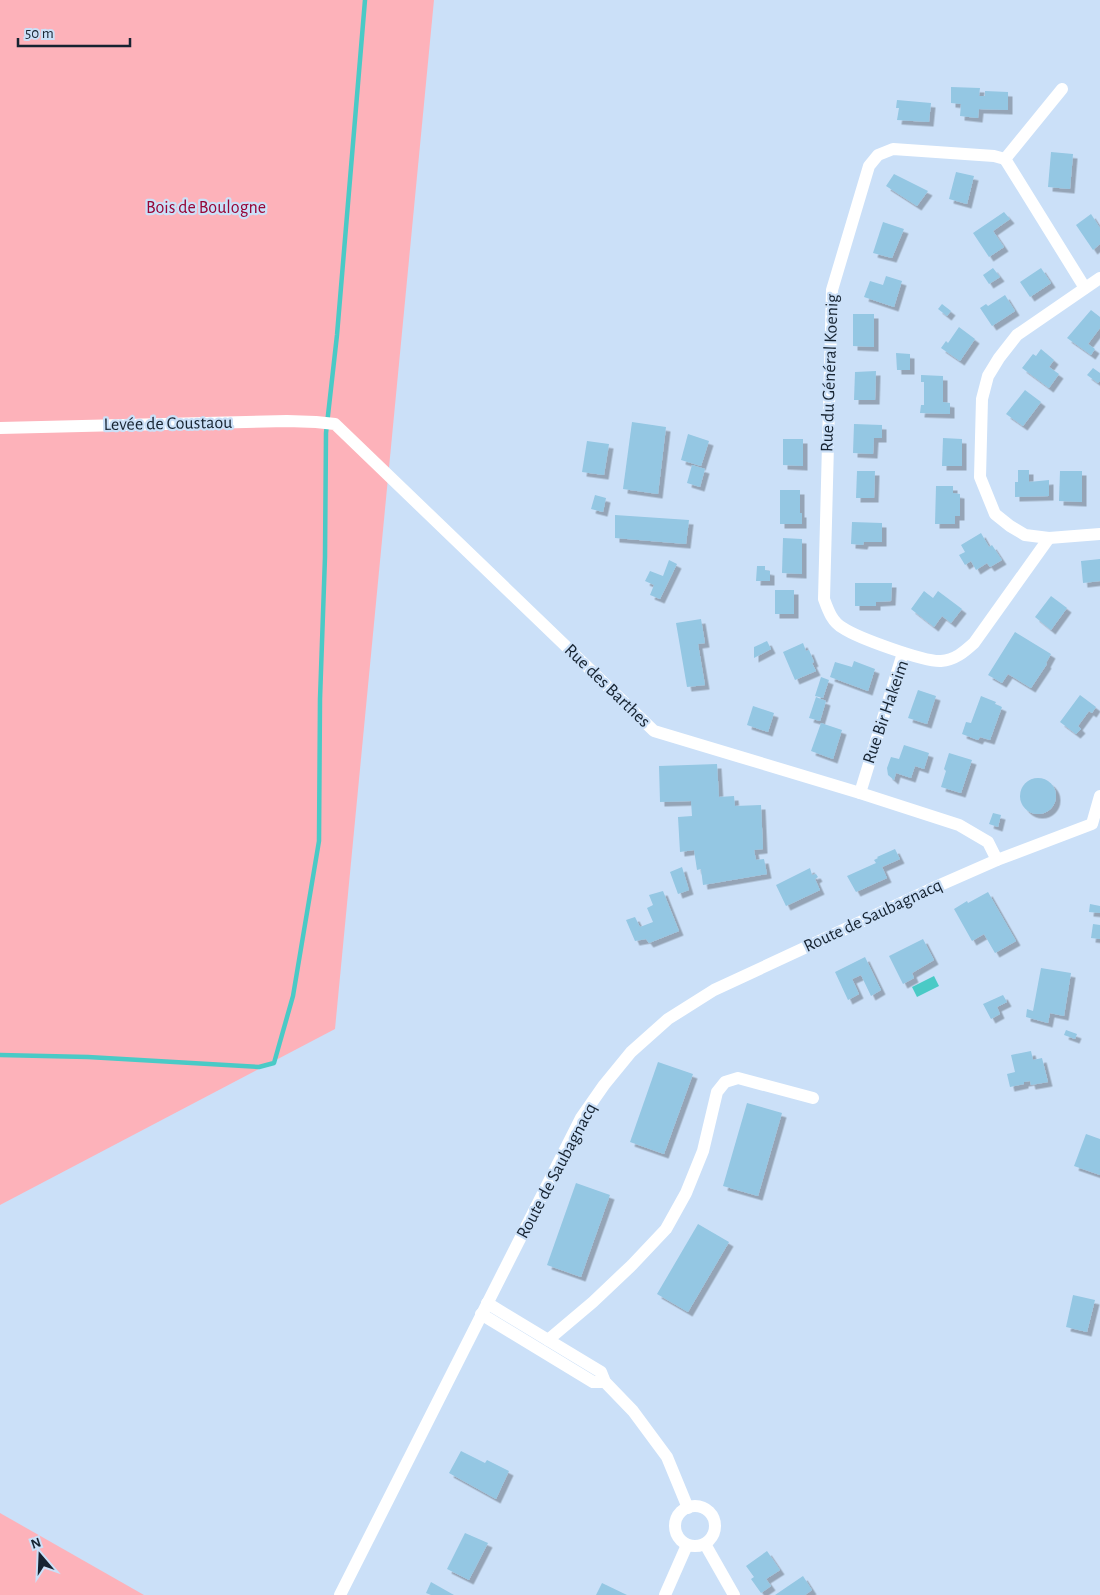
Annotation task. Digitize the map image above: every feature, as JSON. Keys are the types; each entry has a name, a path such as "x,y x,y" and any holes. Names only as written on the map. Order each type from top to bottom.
{"street":[{"path":"1062,89 1005,159 1085,288"},
{"name":"Rue du Général Koenig","path":"902,653 842,628 831,616 824,600 832,290 868,166 878,155 893,149 994,156 1005,159"},
{"path":"1100,278 1017,335 988,376 982,399 980,477 995,514 1025,535 1049,538 1100,534"},
{"name":"Levée de Coustaou","path":"0,428 316,422 335,424"},
{"name":"Rue des Barthes","path":"335,424 654,731 959,825 988,842 997,860"},
{"name":"Rue Bir Hakeim","path":"860,793 902,653 940,661 960,656 974,643 1049,538"},
{"name":"Route de Saubagnacq","path":"340,1595 581,1118 604,1085 631,1052 668,1019 714,990 997,860 1096,826 1100,796"},
{"path":"548,1340 594,1302 666,1229 686,1193 703,1151 717,1092 725,1082 738,1078 814,1098"},
{"path":"484,1309 548,1340 601,1372 605,1382 632,1411 667,1457 688,1508"},
{"path":"484,1309 593,1382 605,1382"},
{"path":"702,1507 712,1515 716,1528 710,1540 705,1544 693,1547 687,1545 678,1536 676,1523 678,1516 688,1508 702,1507"},
{"path":"705,1544 734,1595"},
{"path":"665,1595 687,1545"}],"green space":[{"name":"Bois de Boulogne","path":"0,0 434,0 335,1029 0,1205"},
{"path":"0,1513 144,1595 0,1595"}],"shaded area":[{"path":"934,976 939,986 917,997 912,987"}],"building":[{"path":"951,87 980,88 979,96 985,96 985,91 1008,92 1008,110 979,109 978,118 960,116 961,104 951,103"},
{"path":"897,100 931,103 929,122 897,120 899,108 896,108"},
{"path":"1051,152 1073,154 1070,189 1048,187"},
{"path":"956,172 974,176 967,204 949,199"},
{"path":"894,174 928,191 917,206 886,186"},
{"path":"1004,212 1010,219 993,231 1004,247 989,257 973,233"},
{"path":"1091,214 1100,228 1100,244 1093,250 1076,225"},
{"path":"883,222 904,229 892,258 873,253"},
{"path":"993,268 1000,277 989,284 983,275"},
{"path":"1041,268 1051,283 1030,297 1020,282"},
{"path":"886,276 902,281 894,307 864,297 870,281 883,285"},
{"path":"1005,295 1015,311 992,326 980,308 986,304 988,306"},
{"path":"942,304 951,311 947,316 938,309"},
{"path":"1091,310 1100,317 1100,328 1088,344 1095,349 1091,355 1067,338"},
{"path":"853,314 874,314 874,347 853,346"},
{"path":"959,327 975,339 960,361 941,348 946,341 948,343"},
{"path":"1041,349 1054,360 1049,367 1059,374 1049,388 1022,368 1033,354 1036,356"},
{"path":"896,353 910,354 910,370 897,370"},
{"path":"1093,368 1100,373 1100,381 1098,383 1087,375"},
{"path":"876,371 875,400 854,400 855,372"},
{"path":"921,375 943,376 943,402 950,403 950,414 920,413 921,405 924,405 924,382 921,382"},
{"path":"1025,390 1041,402 1023,426 1006,414"},
{"path":"632,422 666,427 658,494 623,489"},
{"path":"854,424 882,425 882,438 874,438 873,454 853,453"},
{"path":"688,434 709,441 701,466 681,460"},
{"path":"943,438 962,439 962,466 942,466"},
{"path":"783,439 803,439 803,466 783,465"},
{"path":"587,441 609,444 604,475 582,472"},
{"path":"692,465 705,469 700,487 687,483"},
{"path":"1018,470 1029,470 1029,482 1049,480 1049,496 1015,497 1015,482 1018,482"},
{"path":"857,471 875,471 874,498 856,498"},
{"path":"1060,471 1082,471 1082,502 1059,501"},
{"path":"936,486 953,486 953,493 960,494 960,516 955,516 955,524 935,524"},
{"path":"780,490 800,490 802,524 780,524"},
{"path":"595,495 606,498 603,512 591,509"},
{"path":"615,515 689,520 686,544 615,538"},
{"path":"852,522 882,523 882,542 864,542 863,545 851,544"},
{"path":"981,533 989,547 992,545 1002,560 990,567 987,563 976,570 971,561 965,565 959,555 965,552 961,545"},
{"path":"783,538 802,539 802,574 782,573"},
{"path":"1100,559 1100,581 1083,583 1081,561"},
{"path":"669,560 677,564 660,599 650,595 654,585 645,581 650,571 663,576"},
{"path":"757,566 765,566 765,570 770,571 770,581 756,581"},
{"path":"855,583 892,583 891,601 876,602 876,606 855,606"},
{"path":"775,590 794,590 794,614 775,614"},
{"path":"924,591 933,598 938,591 962,609 951,623 942,616 934,627 911,609"},
{"path":"1051,596 1067,608 1051,630 1035,617"},
{"path":"701,619 705,643 698,644 705,685 687,687 676,623"},
{"path":"1015,632 1051,654 1047,664 1031,688 1008,674 1002,683 988,675"},
{"path":"767,641 771,649 754,658 754,647"},
{"path":"803,643 806,651 809,650 816,671 795,680 783,652"},
{"path":"854,661 875,669 868,691 830,677 835,662 852,667"},
{"path":"821,677 829,680 823,698 815,696"},
{"path":"918,690 936,696 927,724 908,718"},
{"path":"1080,695 1096,707 1092,713 1089,711 1078,726 1081,729 1076,734 1060,722"},
{"path":"981,696 996,702 995,704 1002,707 990,740 980,737 978,740 962,734 966,722 971,723"},
{"path":"816,697 826,701 820,721 809,718"},
{"path":"753,706 774,713 768,732 747,725"},
{"path":"821,723 842,730 833,759 811,751"},
{"path":"904,745 929,753 924,769 915,766 911,778 896,773 894,780 888,775 887,768 891,757 899,759"},
{"path":"949,753 972,760 961,793 941,787"},
{"path":"717,764 719,797 734,796 735,806 761,805 763,849 754,850 756,860 764,859 767,874 703,885 701,869 697,870 694,850 680,852 678,817 692,816 691,801 660,802 659,766"},
{"path":"1038,778 1051,783 1056,796 1051,809 1038,814 1025,809 1020,796 1025,783"},
{"path":"993,813 1001,815 998,827 989,824"},
{"path":"895,849 900,859 882,867 887,878 856,892 847,876 876,863 874,860 877,857"},
{"path":"682,867 689,890 678,894 670,872"},
{"path":"810,868 812,875 816,874 818,877 815,879 820,890 786,906 776,885"},
{"path":"663,891 679,931 649,943 646,939 635,941 626,920 635,917 640,927 653,922 647,908 653,905 649,895"},
{"path":"988,892 1016,941 995,953 984,934 972,941 954,909"},
{"path":"1090,904 1100,906 1100,913 1089,912"},
{"path":"1093,924 1100,925 1100,939 1091,938"},
{"path":"923,939 934,960 912,973 914,978 903,984 889,956"},
{"path":"865,957 881,990 871,996 861,975 852,979 859,994 848,1000 835,972"},
{"path":"1041,968 1071,973 1064,1016 1050,1013 1048,1023 1026,1017 1027,1009 1033,1011"},
{"path":"1003,995 1007,1002 997,1007 1000,1014 991,1019 983,1004"},
{"path":"1066,1030 1077,1034 1075,1039 1064,1035"},
{"path":"1031,1051 1033,1060 1042,1058 1048,1082 1031,1085 1030,1081 1010,1087 1007,1074 1015,1072 1011,1055"},
{"path":"658,1062 693,1074 664,1154 630,1142"},
{"path":"747,1103 782,1113 758,1196 723,1186"},
{"path":"1086,1134 1100,1139 1100,1175 1074,1166"},
{"path":"576,1183 610,1195 581,1277 547,1265"},
{"path":"698,1224 729,1242 688,1312 657,1294"},
{"path":"1073,1295 1095,1300 1087,1332 1066,1327"},
{"path":"461,1451 485,1463 487,1460 509,1471 496,1499 449,1473"},
{"path":"465,1533 488,1543 469,1580 447,1569"},
{"path":"767,1551 780,1570 766,1579 771,1586 761,1593 751,1579 754,1577 746,1566"},
{"path":"803,1576 812,1590 805,1595 775,1595"},
{"path":"431,1582 454,1595 431,1595 426,1593"},
{"path":"602,1583 627,1595 596,1595"}],"waterway":[{"path":"0,1055 88,1057 259,1067 274,1063 293,996 319,841 326,433 337,335 365,0"}]}
